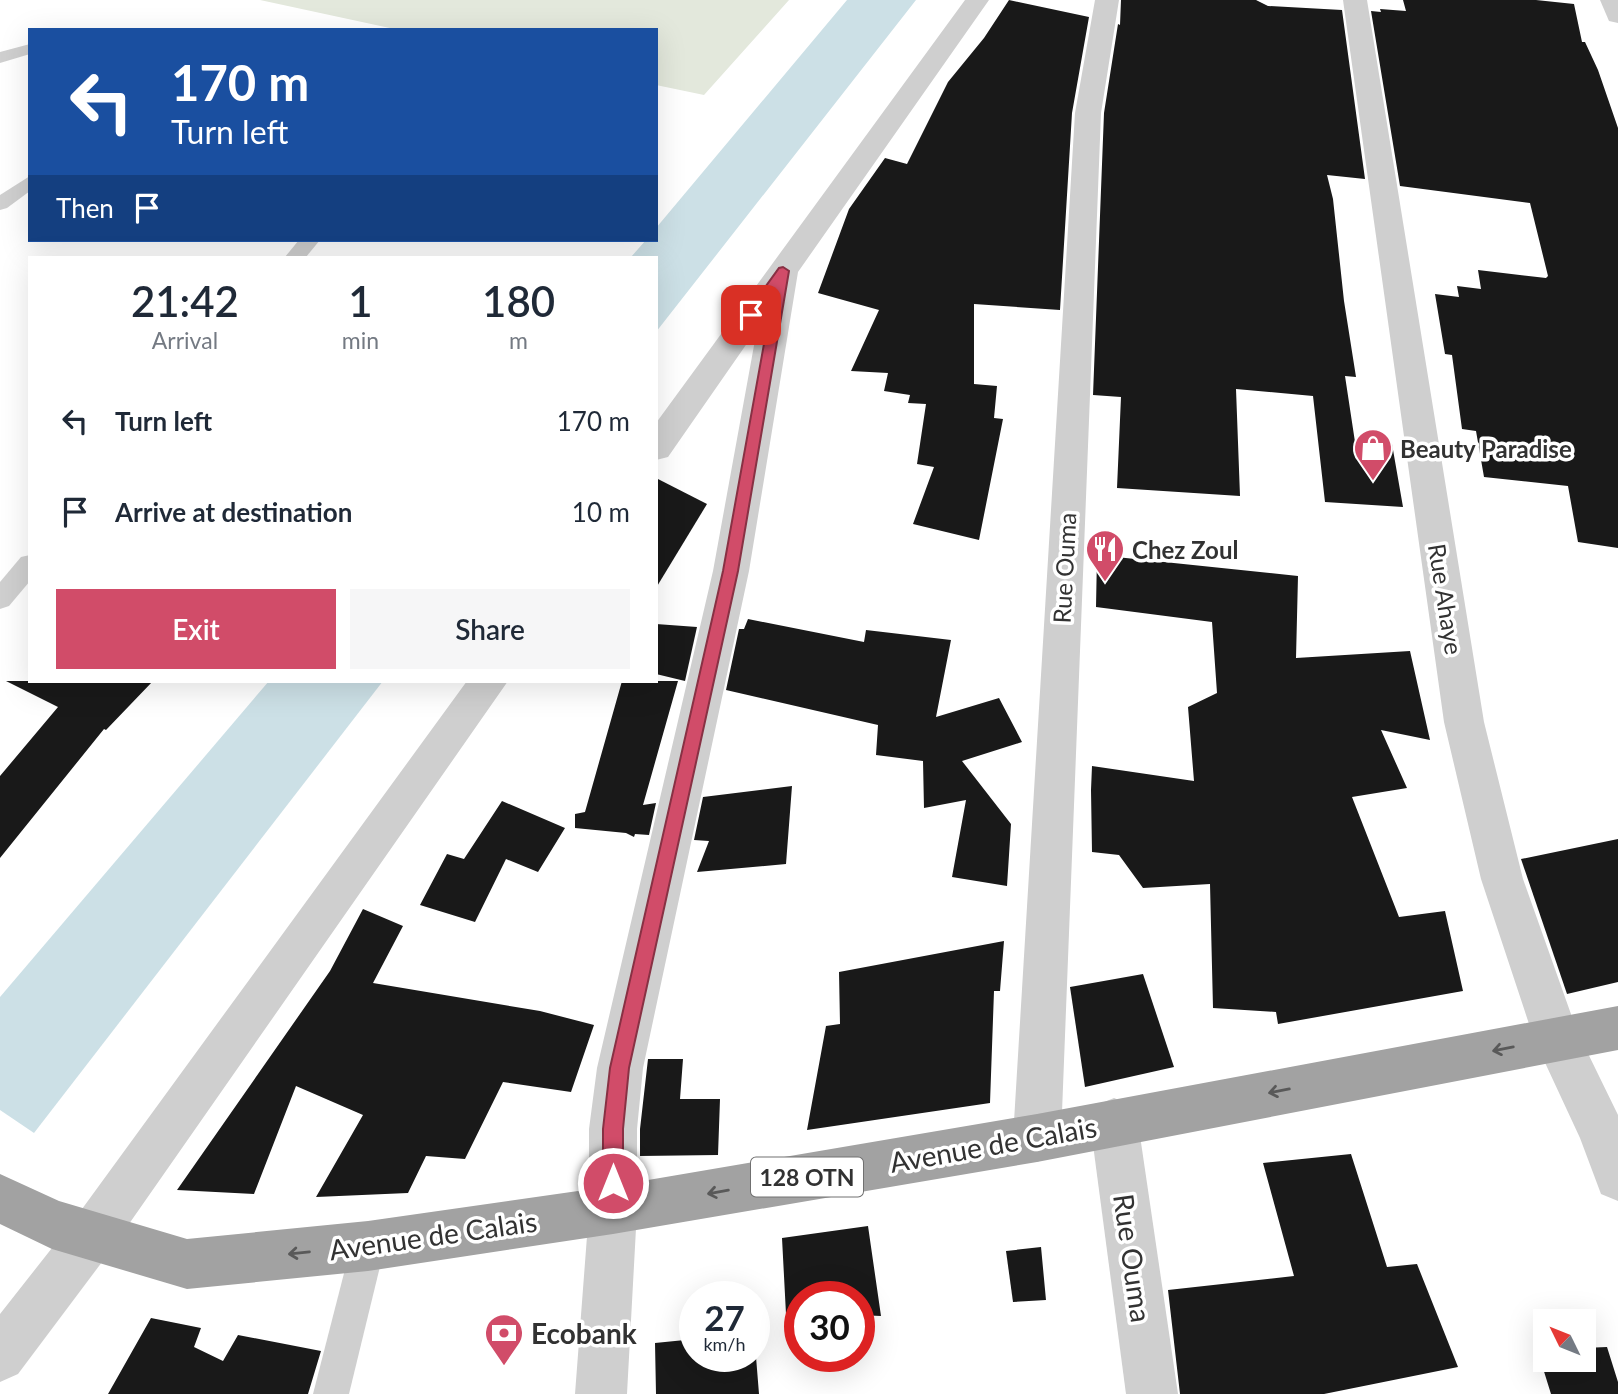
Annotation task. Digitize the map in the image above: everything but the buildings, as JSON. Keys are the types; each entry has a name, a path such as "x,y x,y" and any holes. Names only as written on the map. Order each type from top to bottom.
{"highway":[{"name":"Avenue de Calais","path":"0,1198 52,1224 187,1264 368,1246 613,1210 1037,1138 1557,1039 1615,1031"}],"street":[{"path":"658,445 977,0"},
{"name":"Rue Ouma","path":"1037,1138 1074,351 1088,113 1107,0"},
{"name":"Rue Ahaye","path":"1355,0 1464,722 1502,879 1557,1039 1600,1129 1618,1177"},
{"path":"1612,0 1618,16"},
{"path":"601,1394 613,1210 613,1129 620,1068 731,571 783,271"},
{"path":"0,1356 91,1237 488,683"},
{"name":"Rue Ouma","path":"1115,1122 1152,1394"}],"lane":[{"path":"0,58 28,49"},
{"path":"0,204 28,183"},
{"path":"296,256 308,242"},
{"path":"0,599 28,566"},
{"path":"331,1394 368,1246"}],"shaded area":[{"path":"260,0 789,0 704,95 658,85 658,28 390,28"},
{"path":"847,0 916,0 658,329 658,256 632,256 644,242 658,242 658,226"},
{"path":"267,683 381,683 34,1133 0,1110 0,997"}],"place":[{"name":"Beauty Paradise","path":"1373,482"},
{"name":"Chez Zoul","path":"1105,583"},
{"name":"Ecobank","path":"504,1367"}],"route":[{"path":"613,1183 613,1129 620,1068 731,571 783,271 751,315"}]}
